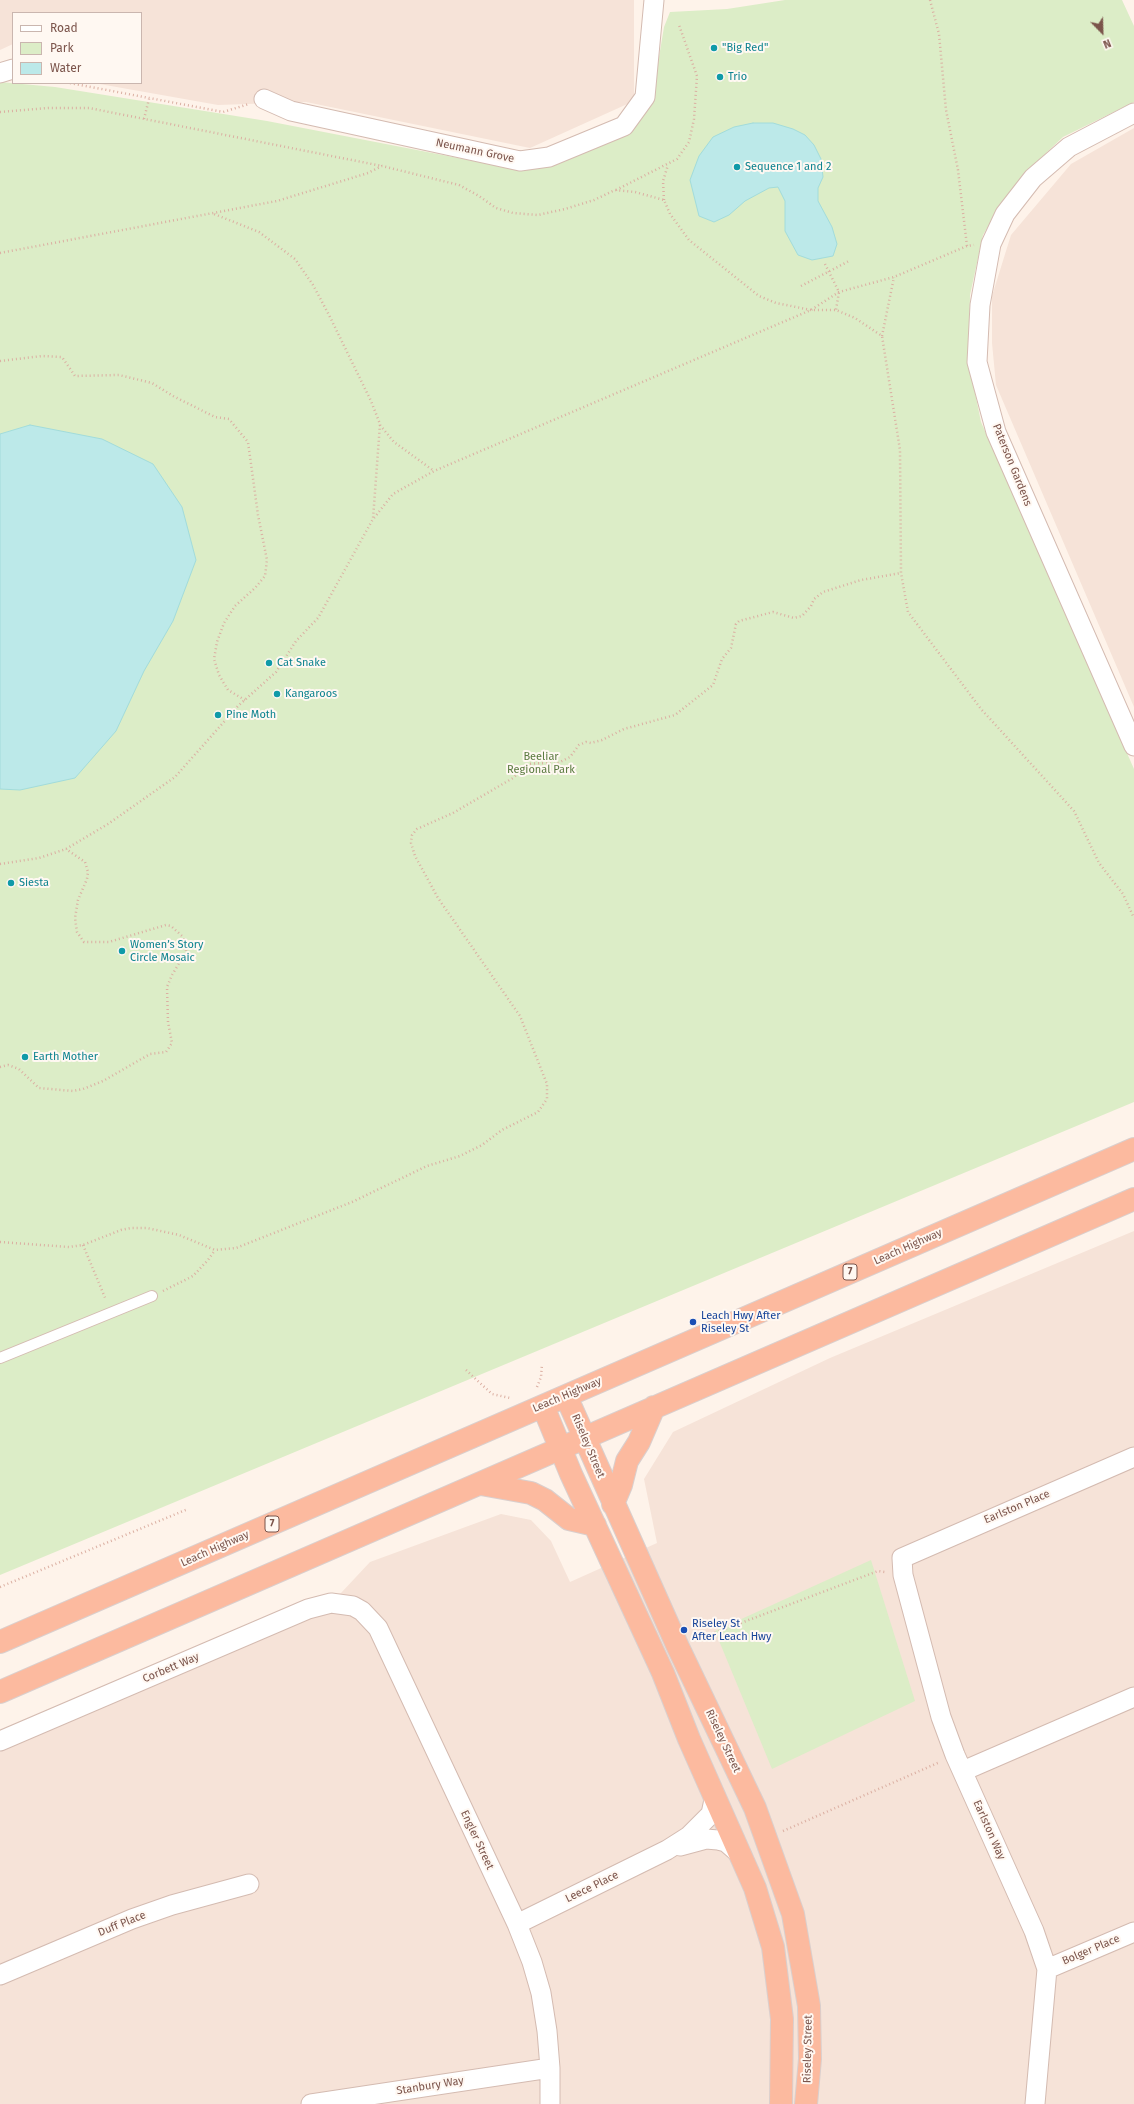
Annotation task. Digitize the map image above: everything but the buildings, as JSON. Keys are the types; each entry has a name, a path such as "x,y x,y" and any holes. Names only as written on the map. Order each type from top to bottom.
{"highway":[{"name":"Leach Highway","path":"0,1642 520,1408 538,1398 566,1396 1134,1149"},
{"path":"0,1692 1134,1199"},
{"name":"Riseley Street","path":"566,1396 613,1504 755,1808 793,1914 809,2006 810,2058 806,2104"},
{"path":"538,1398 663,1674 689,1739 755,1888 773,1947 782,2019 781,2104"},
{"path":"613,1504 621,1485 627,1461 638,1442 654,1407"},
{"path":"481,1484 531,1493 545,1500 569,1519 595,1525"}],"street":[{"name":"Neumann Grove","path":"264,98 290,111 520,161 549,157 624,126 645,97 654,0"},
{"path":"0,73 12,69"},
{"name":"Paterson Gardens","path":"1134,113 1069,147 1033,178 1005,214 991,244 980,305 977,362 996,432 1134,746"},
{"name":"Earlston Place","path":"902,1567 1134,1457"},
{"name":"Earlston Way","path":"902,1567 941,1717 959,1763 1034,1931 1048,1969 1035,2104"},
{"name":"Corbett Way","path":"0,1741 308,1609 331,1603 343,1603"},
{"name":"Engler Street","path":"343,1603 362,1611 378,1628 517,1924 532,1962 541,1993 550,2068 550,2104"},
{"path":"959,1763 1134,1697"},
{"name":"Leece Place","path":"517,1924 668,1850 689,1836 712,1814 715,1795"},
{"name":"Leece Place","path":"668,1850 706,1839 726,1842 742,1856"},
{"name":"Duff Place","path":"0,1975 132,1919 172,1905 248,1884"},
{"name":"Bolger Place","path":"1048,1969 1134,1932"},
{"name":"Stanbury Way","path":"320,2103 550,2068"}],"lane":[{"path":"0,1358 152,1296"}],"path":[{"path":"930,0 939,34 946,110 958,170 967,246"},
{"path":"0,112 48,108 89,108 382,166 459,185 479,196 496,208 513,213 538,215 594,200 668,164 677,159 684,151 692,133 697,76 679,25"},
{"path":"75,84 223,112 264,98"},
{"path":"144,119 149,99"},
{"path":"668,164 663,181 664,200 670,214 689,240 758,296 776,303 811,310 836,310 855,318 882,336"},
{"path":"0,253 277,201 368,173 382,166"},
{"path":"615,190 635,192 664,200"},
{"path":"214,213 259,232 295,259 313,285 329,315 371,401 380,424 394,442 434,471"},
{"path":"0,864 39,858 66,849 108,824 175,777 245,700 276,672 296,641 318,618 374,519 393,494 434,471 811,310 839,292 894,277 967,246 991,244"},
{"path":"801,286 849,261"},
{"path":"825,264 839,292 836,310"},
{"path":"894,277 882,336 900,450 902,572 908,612 981,709 1074,811 1099,864 1123,894 1134,918"},
{"path":"0,361 42,356 62,357 69,364 75,376 119,376 152,383 173,396 215,417 229,419 248,442 258,515 267,560 265,576 255,588 235,606 224,623 217,642 214,659 219,674 228,690 245,700"},
{"path":"374,519 380,424"},
{"path":"0,1242 69,1247 83,1245 121,1230 131,1228 147,1228 179,1236 215,1250 236,1248 263,1239 358,1199 427,1166 460,1156 482,1145 502,1130 532,1116 544,1106 547,1099 548,1084 520,1016 447,912 416,856 411,843 412,835 417,829 453,813 513,778 528,764 556,764 563,762 579,745 586,742 591,743 602,740 624,729 675,715 713,685 722,659 731,648 736,624 739,621 773,612 794,618 802,616 809,610 814,599 823,592 861,580 902,572"},
{"path":"0,1067 8,1065 19,1069 39,1088 73,1091 83,1089 109,1078 150,1054 166,1052 172,1043 168,1022 168,986 172,975 186,952 186,944 182,936 171,926 166,925 109,942 84,942 76,932 75,918 78,900 87,879 87,866 80,858 66,849"},
{"path":"83,1245 111,1312"},
{"path":"152,1296 193,1276 215,1250"},
{"path":"538,1398 542,1364"},
{"path":"466,1370 492,1394 515,1398 520,1408"},
{"path":"0,1587 188,1509"},
{"path":"696,1640 878,1571 902,1567"},
{"path":"777,1833 959,1763"}],"shaded area":[{"path":"0,0 634,0 634,101 530,148 306,102 218,105 100,84 142,84 142,12 12,12 12,44 0,50"},
{"path":"1134,128 1134,707 996,385 992,343 992,296 1011,235 1071,164"},
{"path":"1134,1231 1134,2104 0,2104 0,1732 341,1593 370,1562 501,1514 531,1520 551,1541 570,1582 657,1543 644,1479 673,1432 830,1358"}],"green space":[{"name":"Beeliar Regional Park","path":"785,0 1122,0 1134,26 1134,102 1063,137 1027,171 999,207 983,235 970,295 969,363 981,422 1134,769 1134,1102 0,1575 0,82 55,87 267,121 515,169 547,166 652,99 664,27 670,12 727,9"},
{"path":"871,1560 915,1701 772,1769 715,1631"}],"water":[{"path":"753,123 773,123 793,129 805,135 814,145 821,159 823,177 818,188 818,201 832,227 837,244 833,256 812,260 798,255 785,231 785,201 778,187 769,188 745,201 729,215 714,222 699,216 690,180 699,156 713,137 734,127"},
{"path":"30,425 102,439 153,464 182,507 196,560 173,621 144,671 116,731 75,778 20,790 0,789 0,434"}],"place":[{"name":"\"Big Red\"","path":"714,48"},
{"name":"Trio","path":"720,77"},
{"name":"Sequence 1 and 2","path":"737,167"},
{"name":"Cat Snake","path":"269,663"},
{"name":"Kangaroos","path":"277,694"},
{"name":"Pine Moth","path":"218,715"},
{"name":"Siesta","path":"11,883"},
{"name":"Women’s Story Circle Mosaic","path":"122,951"},
{"name":"Earth Mother","path":"25,1057"},
{"name":"Leach Hwy After Riseley St","path":"693,1322"},
{"name":"Riseley St After Leach Hwy","path":"684,1630"}]}
